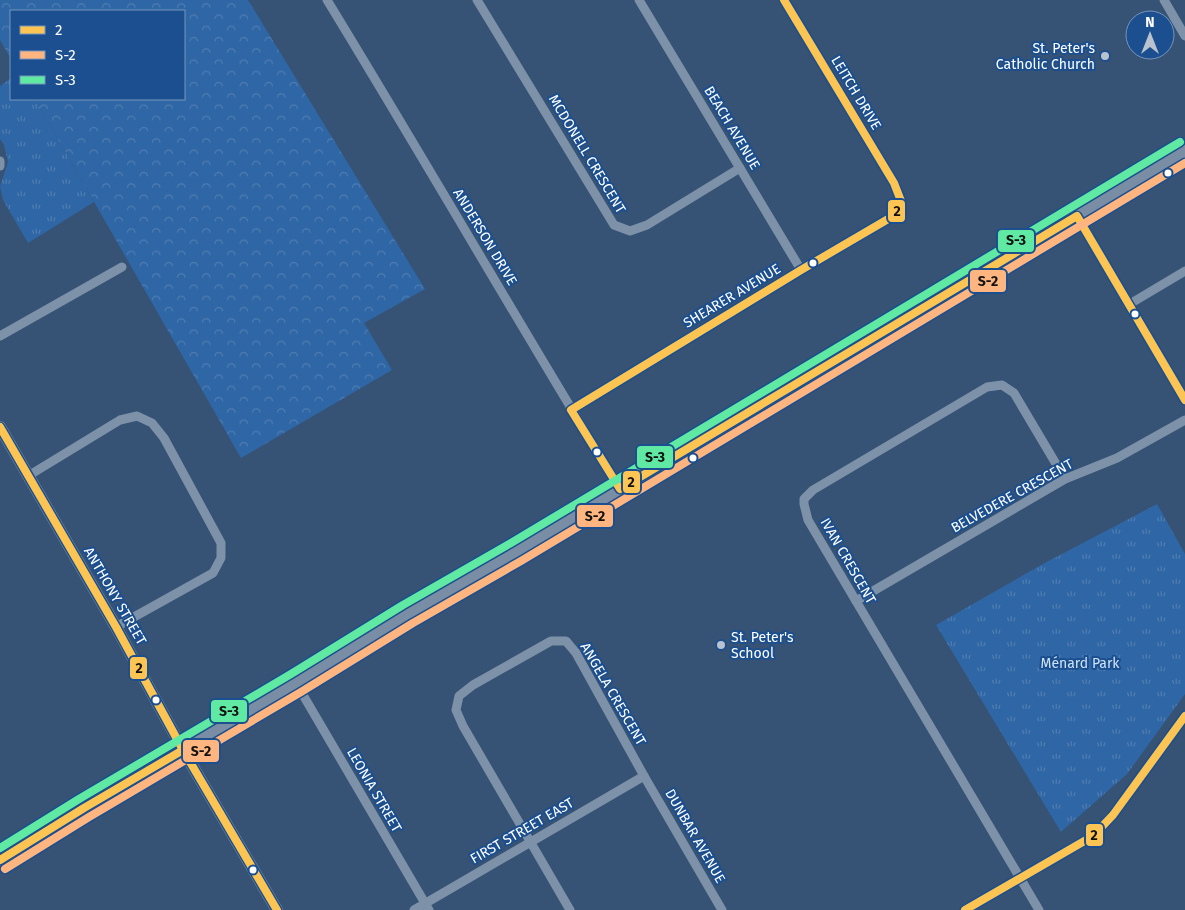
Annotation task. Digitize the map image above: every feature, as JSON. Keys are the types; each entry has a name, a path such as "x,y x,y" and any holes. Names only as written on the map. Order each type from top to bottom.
{"main road":[{"path":"0,860 408,614 516,552 1185,151"},
{"name":"ANTHONY STREET","path":"0,427 116,627 183,750 277,910"}],"street":[{"name":"ANDERSON DRIVE","path":"327,0 396,112 571,410 620,489"},
{"name":"MCDONELL CRESCENT","path":"477,0 614,225 630,231 647,225 740,168"},
{"name":"BEACH AVENUE","path":"639,0 801,270"},
{"name":"LEITCH DRIVE","path":"784,0 894,183 901,201"},
{"path":"1164,0 1185,36"},
{"path":"0,161 0,166"},
{"name":"SHEARER AVENUE","path":"571,410 895,215 901,201"},
{"path":"1077,216 1185,400"},
{"path":"0,336 122,267"},
{"path":"1128,305 1185,271"},
{"name":"IVAN CRESCENT","path":"1039,910 808,520 804,499 813,490 987,388 1002,385 1014,393 1065,479"},
{"path":"28,476 120,420 137,416 152,423 164,438 221,543 221,558 213,573 116,627"},
{"name":"BELVEDERE CRESCENT","path":"856,601 1065,479 1117,458 1185,420"},
{"name":"ANGELA CRESCENT","path":"530,841 463,726 456,710 459,696 473,685 550,641 566,641 576,653 644,776"},
{"name":"LEONIA STREET","path":"296,683 427,907"},
{"path":"965,910 1093,836 1113,815 1185,716"},
{"name":"FIRST STREET EAST","path":"414,910 427,907 530,841 644,776"},
{"name":"DUNBAR AVENUE","path":"644,776 722,910"},
{"path":"530,841 570,910"}],"green space":[{"path":"0,0 248,0 425,289 364,323 392,370 241,458 36,100 185,100 185,10 10,10 10,57 0,40"},
{"path":"10,79 10,100 36,100 94,202 28,243 3,200 0,186 8,162 4,145 0,139 0,86"},
{"name":"Ménard Park","path":"1157,504 1185,554 1185,694 1127,774 1061,832 936,625 1041,565"}],"transit line":[{"name":"2","path":"784,0 894,183 901,201 895,215 571,410 620,489 1077,216 1185,400"},
{"name":"S-3","path":"0,848 403,605 511,543 1180,142"},
{"name":"S-2","path":"5,869 413,623 521,561 1185,163"},
{"name":"2","path":"0,427 116,627 183,750 277,910"},
{"name":"2","path":"965,910 1093,836 1113,815 1185,716"},
{"name":"2","path":"0,860 183,750"}],"place":[{"name":"St. Peter's Catholic Church","path":"1105,56"},
{"name":"St. Peter's School","path":"721,645"}]}
